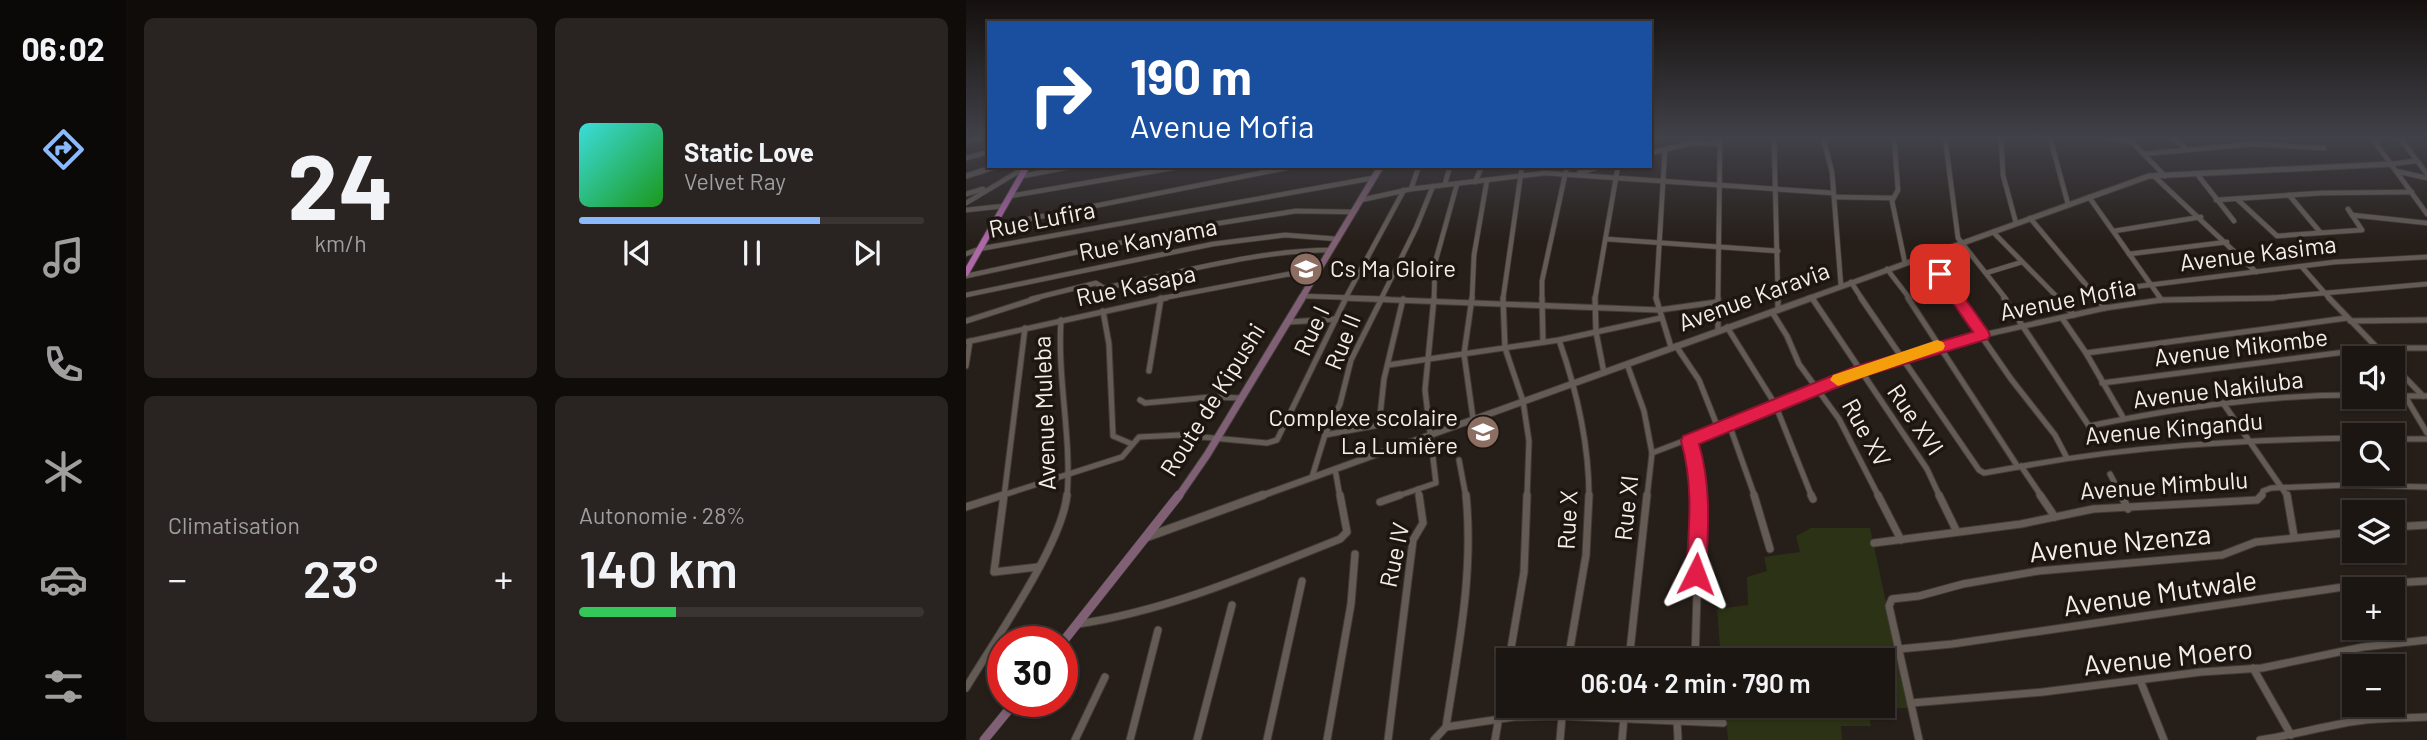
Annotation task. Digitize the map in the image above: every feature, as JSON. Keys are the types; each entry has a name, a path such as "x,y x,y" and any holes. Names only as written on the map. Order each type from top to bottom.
{"highway":[{"path":"966,274 1024,173"}],"main road":[{"name":"Route de Kipushi","path":"1078,624 1218,438 1377,173"},
{"path":"984,740 1003,717"}],"street":[{"path":"966,203 1016,173"},
{"path":"1022,176 1040,173"},
{"path":"1010,196 1146,173"},
{"path":"993,226 1263,173"},
{"path":"1412,188 1417,173"},
{"path":"1445,184 1448,173"},
{"path":"1475,182 1479,173"},
{"path":"1502,179 1503,173"},
{"path":"1511,648 1524,572 1529,441 1523,401 1505,348 1503,302 1516,220 1519,173"},
{"path":"1361,200 1412,188 1565,173 1893,198"},
{"path":"1543,342 1541,304 1546,256 1565,173"},
{"path":"1575,174 1580,173"},
{"path":"1604,373 1594,306 1617,173"},
{"path":"1664,173 1654,287 1661,318 1674,346 1699,380 1718,428"},
{"path":"1718,331 1720,173"},
{"path":"1775,173 1778,251 1775,311"},
{"path":"1832,173 1841,286"},
{"path":"1897,173 1898,187 1893,198 1905,263"},
{"path":"1950,173 1958,237 2024,326 2088,426"},
{"path":"2003,173 2016,223"},
{"path":"2059,173 2067,204"},
{"path":"2162,173 2165,176"},
{"name":"Avenue Karavia","path":"1145,538 2067,204 2154,176 2225,173"},
{"path":"2397,173 2427,214"},
{"path":"2406,173 2427,176"},
{"path":"2197,174 2234,221"},
{"path":"2154,176 2201,217 2256,272"},
{"name":"Rue Lufira","path":"966,254 979,249 1327,184 1374,178"},
{"path":"1474,418 1466,389 1464,354 1472,302 1474,255 1487,180"},
{"name":"Rue IV","path":"1388,740 1413,540 1423,523 1419,489 1436,483 1424,399 1435,262 1457,184"},
{"name":"Rue II","path":"1312,477 1325,435 1340,404 1351,360 1416,228 1433,186"},
{"path":"966,194 987,188"},
{"name":"Rue I","path":"1218,438 1267,443 1280,437 1347,296 1404,190"},
{"path":"2216,200 2412,192"},
{"path":"2290,195 2320,232"},
{"path":"2089,197 2161,299"},
{"path":"2237,199 2274,235 2362,230 2348,209"},
{"path":"966,210 1004,206"},
{"path":"966,274 1189,228 1296,211 1354,212"},
{"path":"2352,215 2427,223"},
{"path":"2114,231 2201,217"},
{"path":"2030,218 2105,308"},
{"path":"1993,232 2074,315"},
{"name":"Rue Kanyama","path":"966,295 1213,244 1285,235 1338,239"},
{"path":"1606,239 1778,251"},
{"path":"2129,254 2227,242"},
{"path":"966,321 1036,298 1096,283 1104,288 1254,259 1331,250"},
{"path":"1926,255 2011,379 2054,435 2067,458"},
{"name":"Avenue Kasima","path":"2093,292 2302,267 2427,257"},
{"path":"1986,273 2022,262"},
{"path":"2302,267 2348,320 2375,346"},
{"path":"1887,269 2055,517"},
{"name":"Rue Kasapa","path":"968,341 1161,298 1289,274 1315,276"},
{"path":"1852,282 1869,312 1903,357"},
{"name":"Avenue Mofia","path":"1652,453 1689,441 1860,371 1903,357 1983,335 2105,308 2161,299 2270,298 2427,285"},
{"path":"1302,296 1659,310 1717,302"},
{"name":"Rue XVI","path":"1812,297 1927,469 1957,531"},
{"path":"1149,371 1156,334 1154,324 1161,298"},
{"path":"1325,435 1379,425 1388,365 1403,299"},
{"path":"1104,310 1109,344 1114,436 1115,439 1132,444"},
{"name":"Rue XV","path":"1775,311 1799,364 1839,419 1901,540"},
{"path":"1388,365 1559,340 1661,318"},
{"path":"2062,318 2086,353 2124,419"},
{"path":"1287,322 1337,319"},
{"name":"Avenue Muleba","path":"966,688 1038,567 1065,514 1069,473 1059,353 1061,320"},
{"path":"2086,353 2150,346 2262,327 2348,320 2427,320"},
{"path":"1727,327 1775,404 1813,499"},
{"path":"1025,328 994,572 1038,567"},
{"name":"Rue X","path":"1559,340 1586,444 1590,483 1583,576 1570,648"},
{"path":"966,366 968,341"},
{"name":"Avenue Mikombe","path":"2405,348 2427,348"},
{"name":"Avenue Mikombe","path":"2102,383 2342,352"},
{"name":"Avenue Kingandu","path":"1903,357 1979,470 1984,473 2067,458 2250,440 2342,438"},
{"name":"Rue XI","path":"1627,364 1644,411 1652,453 1630,648"},
{"path":"2405,376 2425,396"},
{"name":"Avenue Nakiluba","path":"2088,426 2222,403 2278,397 2342,395"},
{"path":"2405,396 2425,396"},
{"path":"2405,396 2427,433"},
{"path":"1140,400 1145,403 1211,397 1242,398"},
{"path":"2222,403 2283,488 2291,504 2288,521 2294,536"},
{"path":"1729,424 1747,470 1770,549"},
{"path":"966,506 1122,457 1139,437 1180,435 1218,438"},
{"path":"2405,439 2427,439"},
{"path":"1689,441 1697,467 1700,499 1695,648"},
{"path":"1434,740 1446,727 1470,568 1468,497 1459,460"},
{"path":"1078,624 1105,620 1199,594 1340,539 1347,532 1335,469"},
{"path":"2109,474 2128,509"},
{"name":"Avenue Mimbulu","path":"1874,543 2093,509 2257,500 2266,489 2348,485 2427,487"},
{"path":"1380,502 1419,489"},
{"path":"2405,526 2427,525"},
{"name":"Avenue Nzenza","path":"1899,649 1889,601 2038,571 2222,555 2256,542 2294,536 2316,537 2342,534"},
{"path":"1326,740 1351,604 1355,554"},
{"path":"1267,740 1302,581"},
{"name":"Avenue Mutwale","path":"1899,649 1952,644 2357,585 2427,581"},
{"path":"1197,740 1232,605"},
{"path":"1130,740 1158,630"},
{"name":"Avenue Moero","path":"1911,703 2043,692 2253,668 2363,647 2427,640"},
{"path":"1899,649 1919,740"},
{"path":"2253,668 2291,735"},
{"path":"1075,740 1105,677"},
{"path":"2140,680 2164,740"},
{"path":"1446,727 1520,718"},
{"path":"1560,740 1562,718"},
{"path":"1622,740 1624,718 1723,723"},
{"path":"2260,740 2291,735 2303,737 2340,724 2386,718 2424,718 2427,726"},
{"path":"1495,740 1499,719"},
{"path":"1677,720 1678,740"}],"green space":[{"path":"1811,528 1870,528 1909,708 1895,708 1895,648 1720,648 1717,609 1748,605 1747,577 1767,571 1764,557 1800,552 1796,536"},
{"path":"1726,718 1870,718 1871,726 1841,726 1842,740 1728,740"}],"slow traffic":[{"path":"1838,380 1937,346"}],"place":[{"name":"Cs Ma Gloire","path":"1306,269"},
{"name":"Complexe scolaire La Lumière","path":"1483,432"}],"route":[{"path":"1696,574 1700,499 1697,467 1689,441 1860,371 1983,335 1940,274"}]}
